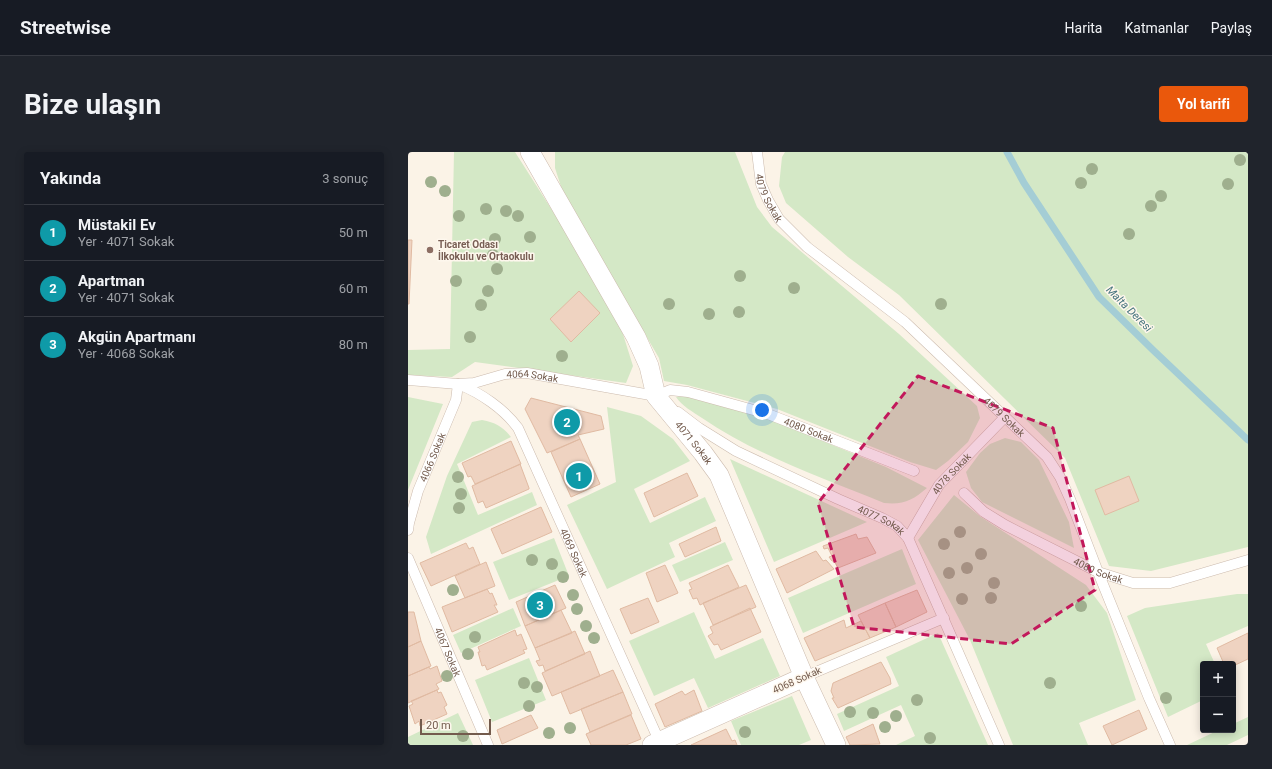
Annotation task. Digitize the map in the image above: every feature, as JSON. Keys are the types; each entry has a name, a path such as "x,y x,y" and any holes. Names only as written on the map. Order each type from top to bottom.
{"street":[{"name":"4071 Sokak","path":"530,152 636,337 649,366 656,396 703,453 719,475 804,677 836,745"},
{"name":"4068 Sokak","path":"658,744 804,677"}],"lane":[{"name":"4079 Sokak","path":"757,152 761,184 779,219 807,247 905,322 1047,457 1060,477 1070,499 1149,698 1170,745"},
{"name":"4064 Sokak","path":"408,380 458,384 474,383 505,374 527,373 656,396"},
{"name":"4066 Sokak","path":"408,530 418,491 456,400 458,384"},
{"name":"4069 Sokak","path":"458,384 472,390 503,412 518,428 658,744"},
{"name":"4080 Sokak","path":"656,396 670,390 688,392 768,414 914,471"},
{"name":"4077 Sokak","path":"656,396 699,428 736,451 897,526 908,538 998,745"},
{"name":"4078 Sokak","path":"908,538 939,485 1005,418"},
{"name":"4080 Sokak","path":"964,493 984,512 1005,525 1098,572 1133,583 1170,583 1248,560"},
{"name":"4067 Sokak","path":"408,558 488,745"},
{"name":"4068 Sokak","path":"804,677 944,618"}],"highlighted area":[{"path":"918,376 1053,428 1095,590 1011,644 854,627 818,503"}],"green space":[{"path":"454,152 515,152 557,218 622,331 633,366 626,383 475,362 452,377 408,375 408,350 450,349"},
{"path":"555,152 735,152 757,207 772,227 899,334 977,406 980,418 968,442 936,470 910,462 777,409 687,385 664,381 659,358 564,196 555,168"},
{"path":"785,152 1248,152 1248,547 1151,571 1109,566 1065,458 899,295 848,257 786,203 779,186 782,157"},
{"path":"688,395 769,419 886,467 927,488 908,501 884,503 768,455 723,432 691,411 676,397"},
{"path":"408,397 443,404 408,490"},
{"path":"607,407 641,416 673,439 690,461 634,489 650,523 705,497 716,521 669,543 675,557 607,589 567,505 616,482"},
{"path":"482,420 491,422 505,430 511,437 457,464 478,515 532,492 537,505 431,554 426,537 447,476 472,422"},
{"path":"1005,438 1021,442 1039,460 1069,522 1074,548 982,502 971,488 966,472 980,453 990,444"},
{"path":"730,459 867,522 774,562"},
{"path":"954,495 981,517 1086,585 1107,613 1136,700 1079,723 1088,745 1013,745 970,640 918,540"},
{"path":"554,538 569,576 509,600 493,562"},
{"path":"725,542 733,560 680,582 672,565"},
{"path":"902,549 916,584 803,633 788,598"},
{"path":"1237,594 1248,594 1248,626 1206,644 1214,661 1200,661 1200,701 1168,717 1127,616 1145,608"},
{"path":"513,608 521,626 461,653 453,635"},
{"path":"694,612 715,659 763,638 780,676 708,708 694,678 654,696 629,641"},
{"path":"938,633 988,745 896,745 915,736 901,705 844,731 837,714 899,686 886,657"},
{"path":"529,658 546,700 492,722 475,680"},
{"path":"792,696 811,740 799,745 741,745 731,721"},
{"path":"458,713 473,745 408,745 408,737"},
{"path":"1248,717 1248,735 1227,745 1187,745 1213,733 1236,733 1236,723"}],"building":[{"name":"Ticaret Odası İlkokulu ve Ortaokulu","path":"408,240 412,240 409,304 408,304"},
{"path":"579,291 600,313 571,342 550,319"},
{"path":"531,398 601,416 604,429 578,435 580,439 547,453 525,409"},
{"path":"580,439 600,484 571,497 551,452"},
{"path":"511,441 521,464 475,484 471,476 468,477 462,463"},
{"path":"520,464 529,489 486,508 483,501 478,503 472,486"},
{"path":"687,473 698,496 654,517 644,493"},
{"path":"1129,476 1139,501 1105,515 1095,490"},
{"path":"541,507 552,532 502,554 491,529"},
{"path":"716,527 721,541 685,557 679,544"},
{"path":"856,534 858,539 867,537 876,553 838,568 834,561 832,561 829,557 832,556 828,548 824,549 823,546"},
{"path":"466,543 469,549 473,547 480,564 431,586 420,563"},
{"path":"816,551 823,561 826,560 834,569 787,593 776,569"},
{"path":"486,562 495,586 465,598 455,576"},
{"path":"665,565 678,593 657,602 646,573"},
{"path":"728,565 739,587 700,605 697,598 693,599 689,590 692,589 689,583"},
{"path":"555,585 566,608 525,626 516,602"},
{"path":"746,585 756,607 713,625 703,603"},
{"path":"487,589 490,594 492,593 497,605 494,605 498,612 452,632 442,607"},
{"path":"917,590 927,612 896,627 885,603"},
{"path":"648,598 659,622 631,634 620,609"},
{"path":"885,603 896,627 870,638 858,615"},
{"path":"750,608 761,632 721,650 718,644 714,645 708,636 713,633 710,627"},
{"path":"561,610 572,633 535,648 525,626"},
{"path":"408,612 414,612 421,641 408,647"},
{"path":"844,620 846,628 861,621 870,638 815,661 804,638"},
{"path":"515,630 517,636 521,634 527,649 523,650 525,653 487,670 485,665 482,666 478,647"},
{"path":"575,631 585,654 545,671 543,665 539,666 536,661 540,660 535,648"},
{"path":"1248,633 1248,659 1236,665 1236,661 1223,661 1217,648"},
{"path":"421,641 431,666 408,676 408,647"},
{"path":"590,651 600,676 552,696 542,673"},
{"path":"881,662 890,678 891,684 838,708 832,698 834,698 831,691 833,683"},
{"path":"437,666 442,681 436,684 439,689 408,703 408,676 429,667 430,669"},
{"path":"613,670 623,692 570,714 561,692"},
{"path":"437,690 438,693 441,692 447,705 444,707 447,714 420,726 419,721 415,724 409,706 413,704 411,701"},
{"path":"694,690 702,711 665,727 655,704 682,691 685,695"},
{"path":"623,692 632,714 590,732 581,709"},
{"path":"1139,710 1147,729 1112,745 1103,726"},
{"path":"531,715 538,728 502,744 497,730"},
{"path":"631,715 641,739 626,745 591,745 586,734"},
{"path":"873,724 880,744 850,745 846,737"},
{"path":"726,729 732,741 735,740 737,745 691,745"}],"waterway":[{"name":"Malta Deresi","path":"1007,152 1024,183 1099,297 1248,440"}],"place":[{"name":"Ticaret Odası İlkokulu ve Ortaokulu","path":"430,250"},
{"name":"Apartman","path":"567,422"},
{"name":"Müstakil Ev","path":"579,476"},
{"name":"Akgün Apartmanı","path":"540,605"}]}
